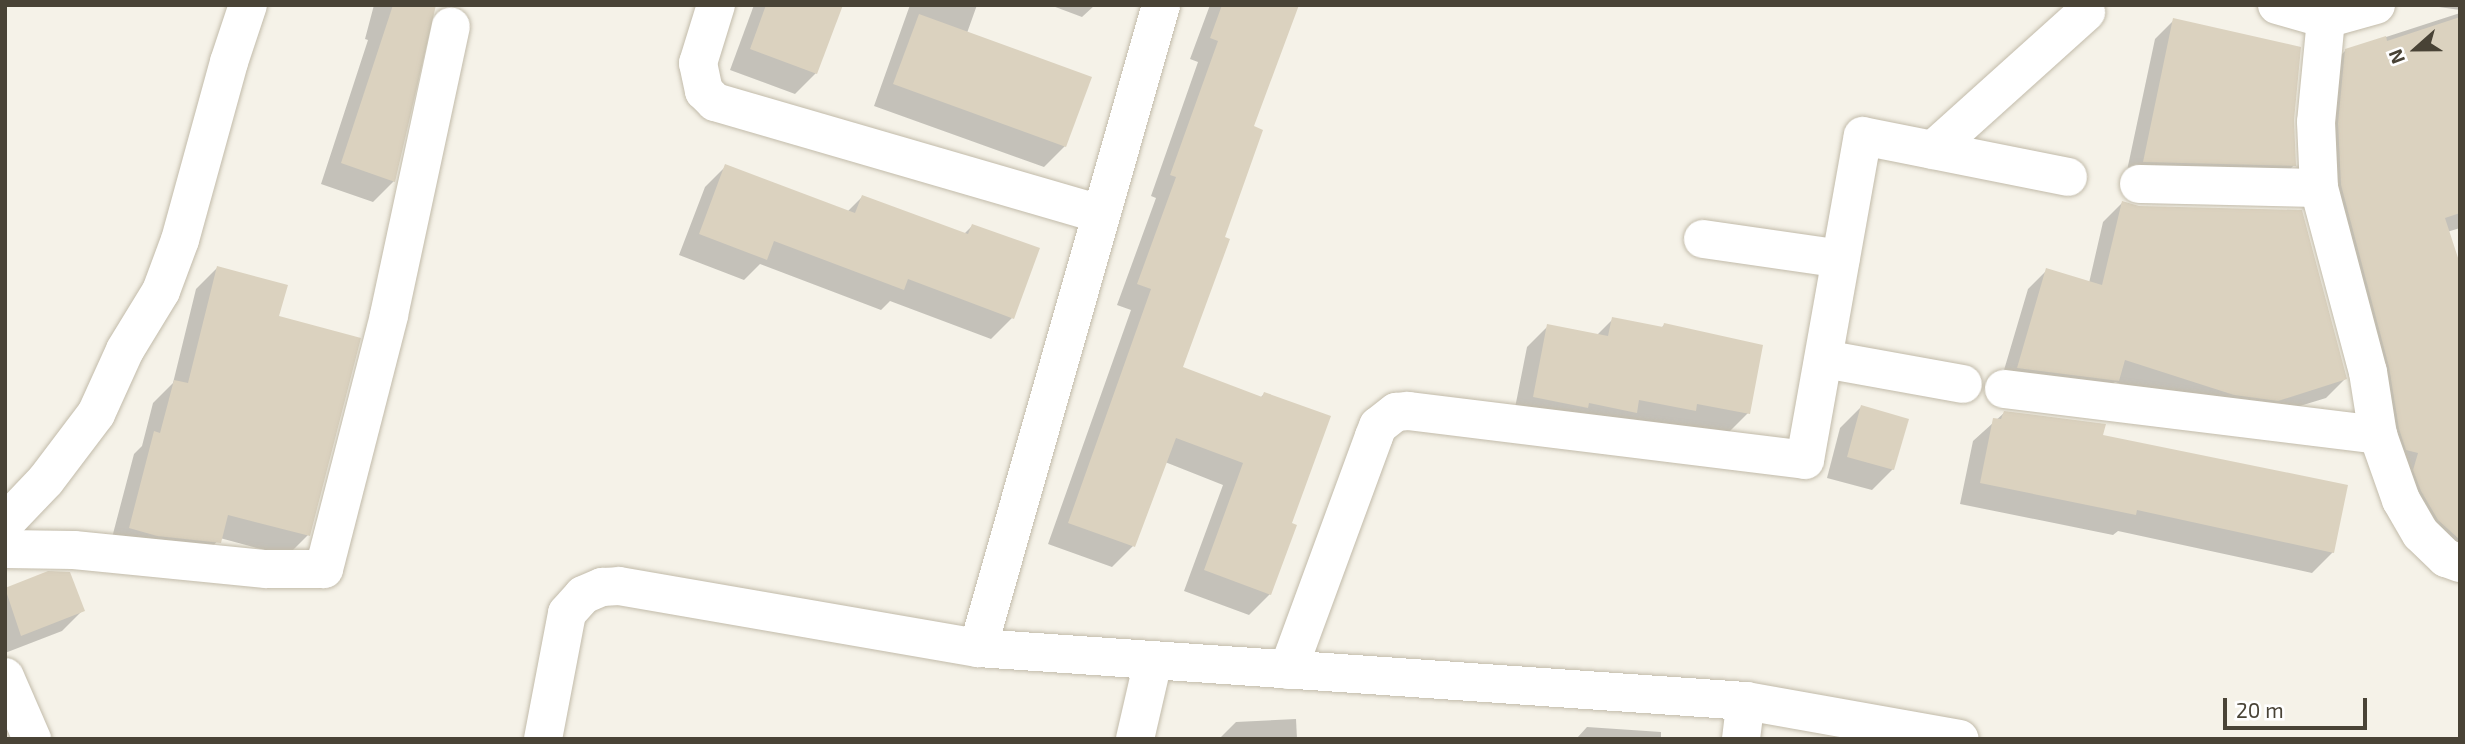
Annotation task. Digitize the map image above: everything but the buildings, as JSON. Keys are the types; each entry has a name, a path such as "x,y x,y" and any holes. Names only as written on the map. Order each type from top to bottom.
{"street":[{"path":"5,523 46,480 96,414 125,351 161,291 180,240 229,62 248,5"},
{"path":"716,5 698,63 704,91 715,102 1101,214"},
{"path":"978,648 1161,5"},
{"path":"2277,5 2326,19 2376,5"},
{"path":"1933,150 2086,12"},
{"path":"2326,19 2316,122 2319,188 2368,372 2378,435 2401,500 2421,534 2446,558 2460,564"},
{"path":"5,549 74,550 278,570 324,569 388,315 451,27"},
{"path":"1288,670 1378,426 1396,412 1408,411 1805,460 1863,136 2068,177"},
{"path":"2139,184 2319,188"},
{"path":"1703,239 1841,259"},
{"path":"1824,359 1963,384"},
{"path":"2004,389 2378,435"},
{"path":"543,739 567,613 583,595 603,587 619,586 978,648 1746,701 1960,739"},
{"path":"1135,739 1153,661"},
{"path":"5,677 32,739"},
{"path":"1741,739 1746,701"}]}
